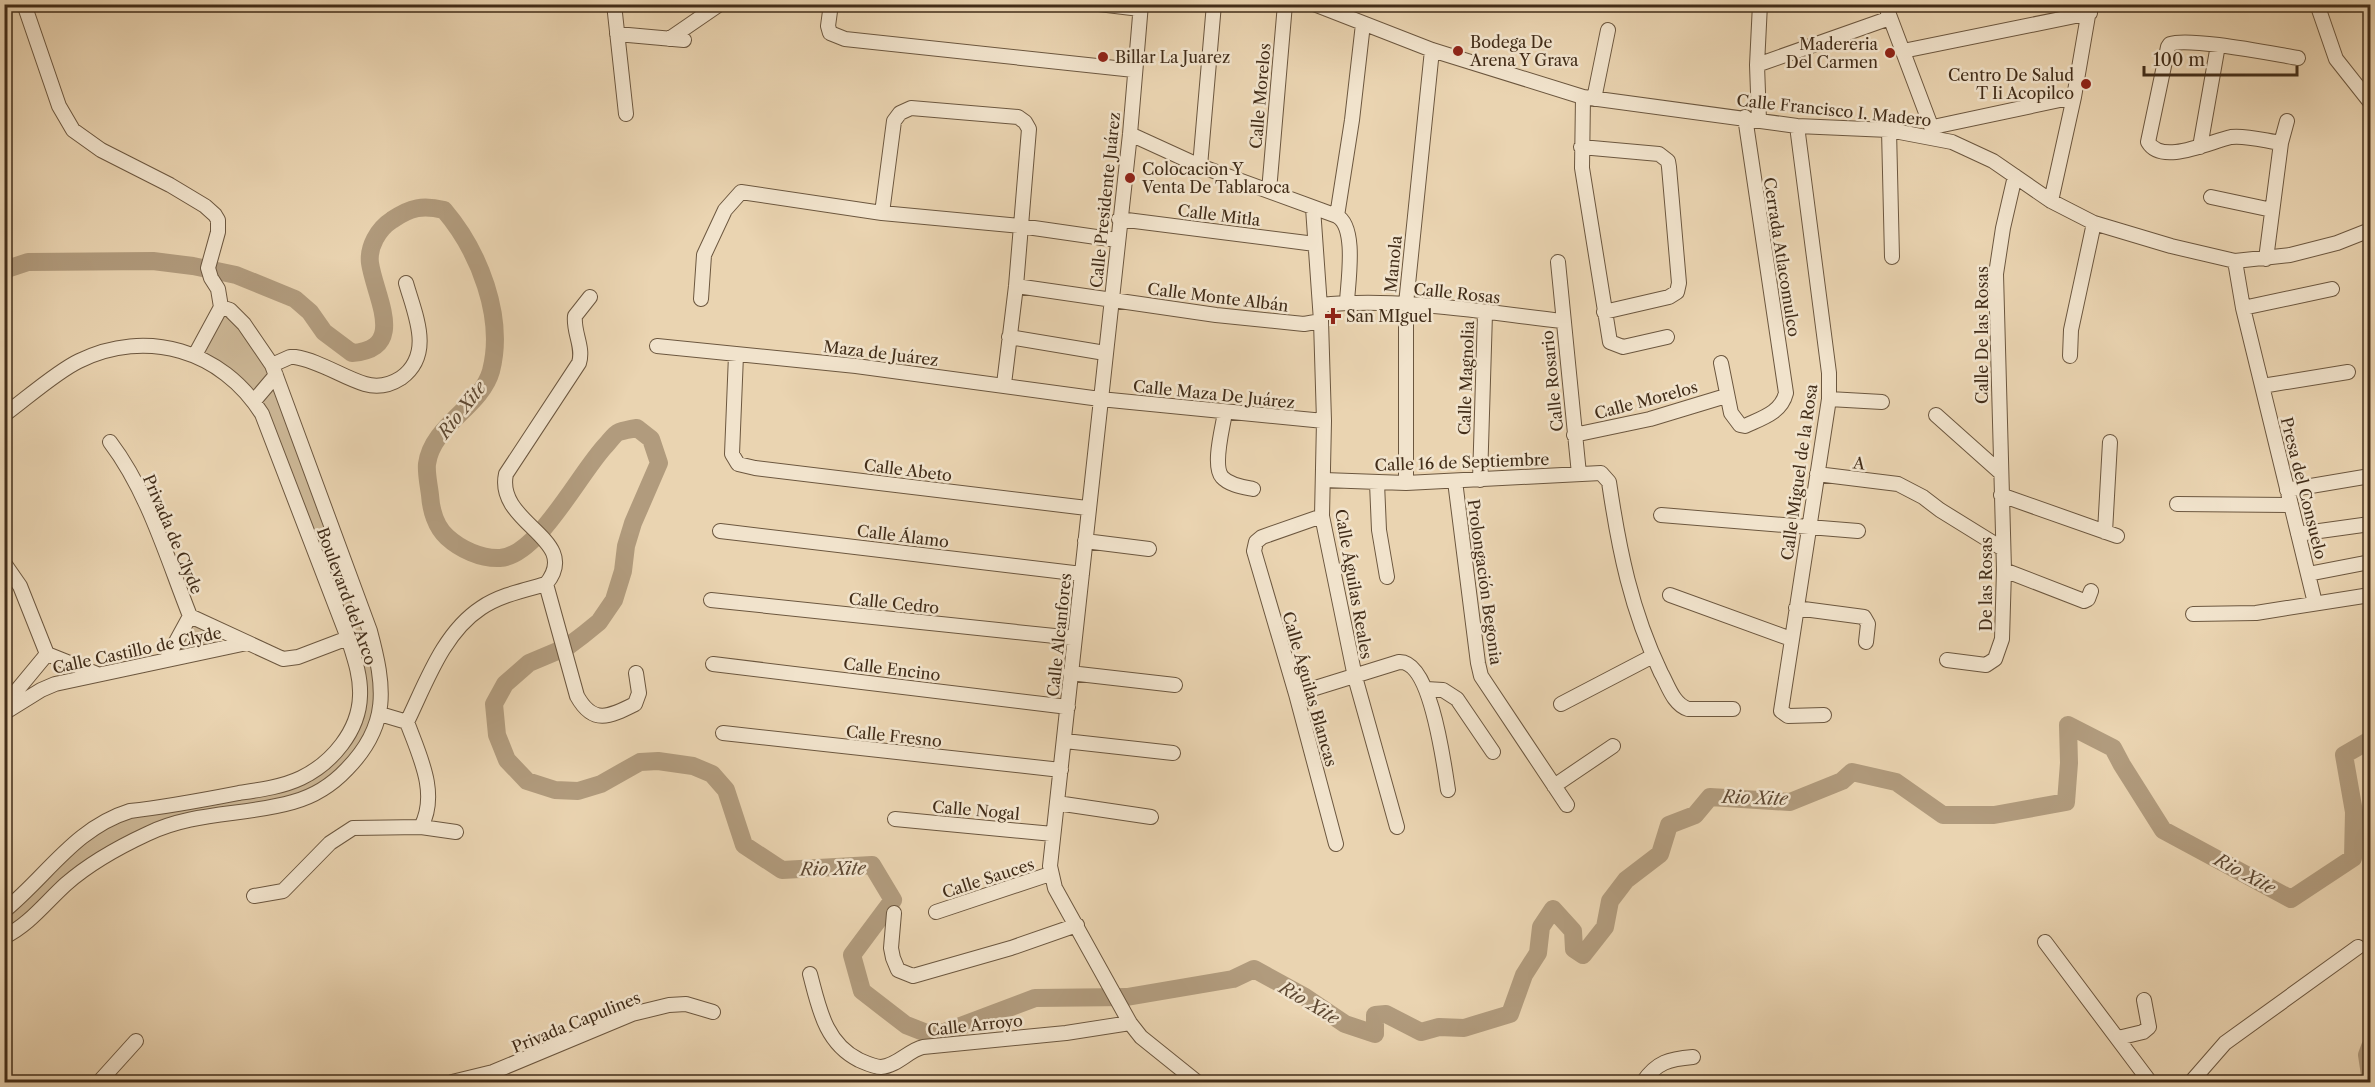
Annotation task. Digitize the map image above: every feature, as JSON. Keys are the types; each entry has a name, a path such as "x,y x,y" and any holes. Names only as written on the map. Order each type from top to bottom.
{"street":[{"path":"24,4 64,118 73,130 86,141 170,185 215,214 219,226 208,268 218,289 221,307 195,355"},
{"path":"614,4 626,114"},
{"path":"669,39 720,4"},
{"path":"831,4 828,26 830,33 844,39 1134,70"},
{"path":"1100,4 1140,7"},
{"path":"1200,166 1214,4"},
{"name":"Calle Morelos","path":"1269,191 1285,4"},
{"name":"Calle Francisco I. Madero","path":"1314,4 1432,50 1588,98 1744,117 1797,126 1934,132 1971,149 2016,176 2051,201 2094,223 2170,246 2235,261 2266,259 2337,243 2370,230"},
{"path":"1759,120 1757,65 1760,4"},
{"path":"1885,4 1934,132 2074,97"},
{"path":"2317,4 2336,59 2370,102"},
{"name":"Calle Presidente Juárez","path":"1101,399 1130,134 1140,7"},
{"path":"1903,51 2090,9 2074,97 2051,201"},
{"path":"1757,65 1890,18"},
{"path":"1337,216 1352,120 1363,24"},
{"path":"1608,30 1588,98 1581,147 1582,168 1608,336 1612,345 1623,347 1667,337"},
{"path":"617,34 684,40"},
{"path":"2281,143 2232,137 2176,152 2157,150 2148,142 2168,47 2175,42 2218,45 2298,58"},
{"path":"2200,147 2218,45"},
{"name":"Manola","path":"1406,483 1406,304 1432,50"},
{"path":"882,213 894,121 900,113 911,108 1018,117 1025,122 1029,129 1016,286 1004,384"},
{"name":"Cerrada Atlacomulco","path":"1726,396 1731,413 1740,425 1745,426 1777,410 1784,402 1786,393 1744,117"},
{"path":"2266,259 2281,143 2287,122"},
{"name":"Calle Miguel de la Rosa","path":"1797,126 1829,373 1830,399 1781,711 1783,714 1794,716 1824,715"},
{"path":"1889,130 1892,256"},
{"path":"1130,134 1200,166 1337,216 1344,221 1349,236 1347,302"},
{"path":"1581,147 1659,154 1666,157 1670,167 1679,283 1677,292 1669,297 1604,312"},
{"name":"Calle De las Rosas","path":"2001,495 1996,274 2003,228 2016,176"},
{"path":"701,299 704,255 725,210 741,192 882,213 1020,226 1117,240"},
{"path":"2211,197 2272,210"},
{"name":"Calle Águilas Reales","path":"1313,208 1321,321 1324,421 1322,516 1355,677 1397,827"},
{"name":"Calle Mitla","path":"1119,219 1314,244"},
{"path":"2070,356 2072,330 2094,223"},
{"name":"Presa del Consuelo","path":"2235,261 2243,308 2315,603"},
{"name":"Calle Rosario","path":"1558,262 1579,474"},
{"path":"254,401 274,370 290,357 296,357 373,386 390,384 398,380 415,363 420,348 420,334 406,283"},
{"name":"Calle Monte Albán","path":"1016,286 1274,322 1304,324 1321,321"},
{"path":"2243,308 2332,289"},
{"path":"421,827 429,809 429,795 426,778 407,722 446,646 468,618 493,601 546,584 554,572 557,561 550,546 511,504 504,484 506,474 579,363 581,350 576,334 575,316 590,297"},
{"name":"Calle Rosas","path":"1320,305 1347,302 1406,304 1563,321"},
{"name":"Boulevard del Arco","path":"4,938 27,922 83,870 151,832 188,818 291,803 322,791 335,782 365,749 374,732 380,714 382,694 370,631 274,370 244,324 230,310 221,307"},
{"name":"Calle Magnolia","path":"1480,480 1485,312"},
{"path":"1010,338 1105,353"},
{"name":"Maza de Juárez","path":"657,346 856,366 1004,384 1101,399"},
{"name":"Boulevard del Arco","path":"4,415 77,362 104,351 123,347 169,348 211,362 254,401 271,435 348,638 356,664 360,698 351,730 331,757 301,778 283,784 204,800 130,811 110,817 84,834 4,911"},
{"name":"Calle Abeto","path":"736,355 732,454 738,464 755,468 1087,508"},
{"path":"1721,363 1726,396"},
{"path":"2262,386 2348,372"},
{"name":"Calle Morelos","path":"1574,435 1650,419 1726,396"},
{"name":"Calle Maza De Juárez","path":"1101,399 1324,421"},
{"name":"Calle Alcanfores","path":"1050,874 1087,508 1101,399"},
{"path":"1830,399 1882,402"},
{"path":"1225,412 1218,458 1220,472 1227,481 1252,489"},
{"path":"1936,415 2001,473"},
{"name":"Privada de Clyde","path":"110,442 127,467 150,516 190,616 283,659 289,659 348,638"},
{"path":"2001,495 2111,534 2110,442"},
{"name":"Calle 16 de Septiembre","path":"1324,480 1406,483 1601,473 1609,482 1622,565 1636,614 1653,656"},
{"name":"A","path":"1817,474 1898,484 1923,497 2003,549"},
{"path":"2287,490 2370,476"},
{"name":"Prolongación Begonia","path":"1455,481 1481,676 1567,805"},
{"path":"1377,483 1379,530 1387,577"},
{"name":"De las Rosas","path":"1947,660 1986,664 1995,659 2002,639 2004,570 2001,495"},
{"path":"2177,504 2291,505"},
{"path":"1661,515 1858,531"},
{"name":"Calle Águilas Blancas","path":"1322,516 1262,537 1256,542 1254,551 1296,694 1336,844"},
{"path":"2298,534 2370,524"},
{"name":"Calle Álamo","path":"720,531 1082,574"},
{"path":"1085,540 1149,549"},
{"path":"2308,574 2370,562"},
{"path":"4,563 20,586 47,654 97,674"},
{"path":"2004,570 2084,601 2088,599 2091,591"},
{"path":"546,584 577,696 584,709 595,716 620,712 635,704 639,693 636,674"},
{"path":"1670,595 1791,639"},
{"path":"2193,614 2256,613 2370,595"},
{"name":"Calle Cedro","path":"711,600 1074,638"},
{"path":"1796,608 1864,617 1868,624 1866,642"},
{"name":"Privada de Clyde","path":"166,660 190,616"},
{"name":"Calle Castillo de Clyde","path":"4,713 41,690 70,680 247,643"},
{"path":"4,706 47,654"},
{"path":"1561,704 1653,656 1671,693 1682,707 1733,709"},
{"path":"1296,694 1404,662 1419,675 1426,690 1438,732 1448,789"},
{"name":"Calle Encino","path":"713,664 1068,707"},
{"path":"1070,673 1175,685"},
{"path":"1426,690 1443,690 1457,699 1493,752"},
{"path":"380,714 407,722"},
{"name":"Calle Fresno","path":"723,733 1061,770"},
{"path":"1065,741 1173,753"},
{"path":"1554,786 1613,746"},
{"path":"1057,803 1151,817"},
{"name":"Calle Nogal","path":"895,819 1053,834"},
{"path":"254,896 283,891 340,834 353,828 421,827 456,832"},
{"path":"1050,874 1055,888 1126,1018 1142,1036 1197,1083"},
{"name":"Calle Sauces","path":"936,912 1050,874"},
{"path":"894,913 891,948 896,965 902,973 913,976 1000,952 1077,925"},
{"path":"2045,942 2150,1083"},
{"path":"2191,1083 2225,1043 2358,947"},
{"name":"Calle Arroyo","path":"810,974 829,1034 851,1056 882,1067 923,1047 1066,1033 1126,1018"},
{"path":"2118,1038 2143,1032 2149,1026 2144,1000"},
{"name":"Privada Capulines","path":"452,1083 493,1072 632,1014 669,1005 686,1004 713,1012"},
{"path":"99,1083 136,1041"},
{"path":"1643,1083 1654,1069 1670,1059 1693,1057"}],"shaded area":[{"path":"221,307 260,346 376,653 374,732 322,791 188,818 132,841 5,937 5,911 96,825 283,784 343,743 360,682 262,414 195,355"},
{"path":"192,622 224,637 174,651"}],"waterway":[{"name":"Rio Xite","path":"4,270 28,262 153,261 236,275 295,299 310,312 324,332 352,353 369,349 379,342 384,332 384,319 370,263 372,245 378,233 405,212 423,208 444,210 468,245 486,286 492,307 494,350 491,371 486,384 438,438 427,464 431,501 435,518 443,533 458,545 478,555 500,558 514,554 529,543 558,511 596,458 619,432 637,428 651,439 659,463 633,523 614,600 599,622 567,647 529,663 505,684 494,704 497,735 507,760 527,781 555,790 578,791 601,784 640,762 658,761 693,766 712,774 726,790 744,845 782,870 872,865 893,900 852,955 862,991 906,1025 934,1036 1035,998 1127,997 1233,979 1254,969 1305,997 1345,1024 1375,1034 1375,1015 1386,1014 1421,1032 1439,1027 1464,1028 1510,1014 1524,975 1538,953 1541,927 1553,909 1573,931 1574,949 1583,955 1605,927 1610,901 1626,880 1660,854 1669,825 1695,815 1710,797 1790,802 1842,781 1852,772 1896,782 1943,815 1994,815 2066,802 2069,763 2068,725 2113,748 2163,830 2291,899 2353,858 2354,812 2344,755 2370,740"},
{"name":"Rio Xite","path":"2370,1047 2367,1055 2370,1075"}],"place":[{"name":"Bodega De Arena Y Grava","path":"1458,51"},
{"name":"Madereria Del Carmen","path":"1890,53"},
{"name":"Billar La Juarez","path":"1103,57"},
{"name":"Centro De Salud T Ii Acopilco","path":"2086,84"},
{"name":"Colocacion Y Venta De Tablaroca","path":"1130,178"},
{"name":"San MIguel","path":"1333,316"}]}
